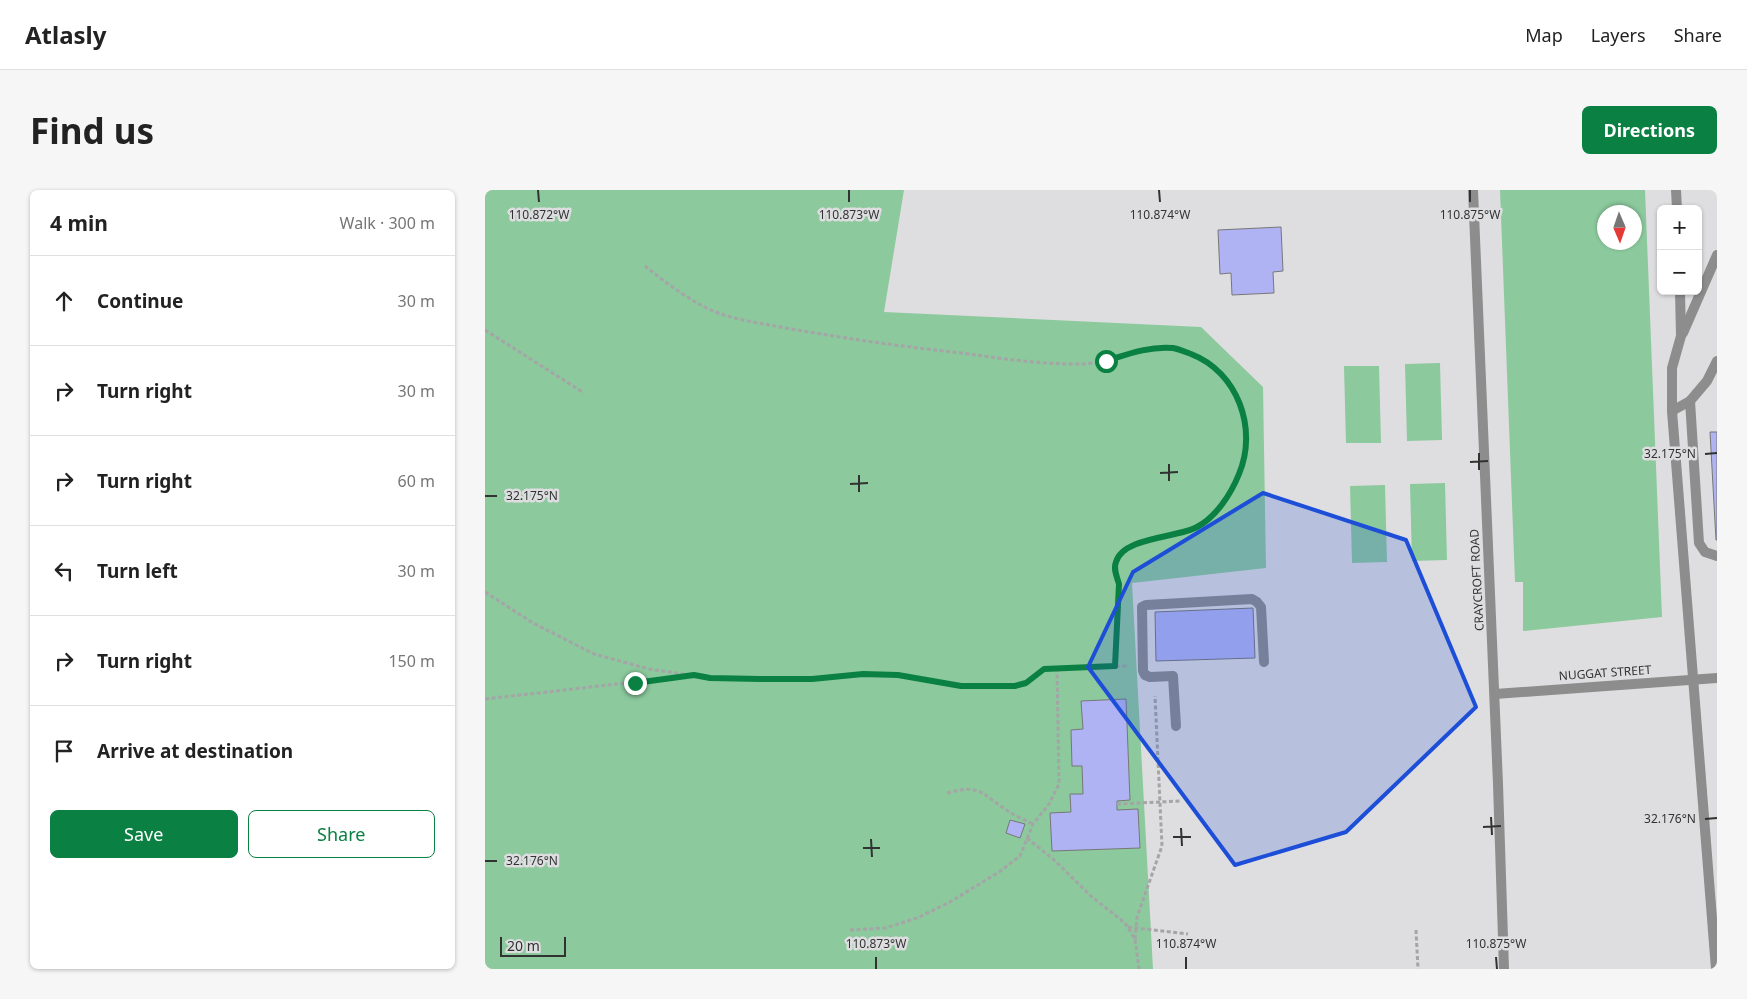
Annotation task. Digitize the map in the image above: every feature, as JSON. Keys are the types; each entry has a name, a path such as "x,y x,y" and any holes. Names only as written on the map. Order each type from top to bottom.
{"street":[{"name":"CRAYCROFT ROAD","path":"1473,190 1505,969"},
{"path":"1676,190 1677,205"},
{"path":"1716,969 1672,411 1672,368 1681,336 1717,255"},
{"path":"1680,295 1681,336"},
{"path":"1672,411 1690,402 1707,381 1717,361"},
{"path":"1690,402 1699,544 1705,552 1717,556"},
{"path":"1176,726 1173,676 1150,677 1145,675 1141,612 1142,608 1146,605 1252,599 1261,607 1264,662"},
{"name":"NUGGAT STREET","path":"1495,694 1717,678"}],"path":[{"path":"645,266 666,283 719,314 784,328 907,347 1023,361 1074,364 1106,361 1145,349 1160,347 1175,349 1211,364 1223,375 1241,405 1246,439 1245,455 1240,472 1225,501 1214,514 1198,527 1186,532 1135,544 1121,554 1116,561 1115,572 1119,584 1115,666"},
{"path":"485,330 584,393"},
{"path":"485,592 533,623 594,654 649,669 710,678 812,679 863,674 898,675 961,686 983,687 1015,686 1026,683 1044,669 1143,665"},
{"path":"850,930 885,928 917,918 950,902 999,872 1020,856 1033,824 1049,804 1059,784 1057,668"},
{"path":"485,699 694,675"},
{"path":"1139,969 1135,939 1137,917 1162,846 1155,696"},
{"path":"947,793 967,789 978,790 989,796 1008,812 1033,824"},
{"path":"1117,804 1180,801"},
{"path":"1027,838 1054,860 1092,897 1125,923 1135,939"},
{"path":"1128,927 1188,934"},
{"path":"1416,930 1418,969"}],"highlighted area":[{"path":"1263,493 1406,540 1476,707 1346,832 1235,865 1088,667 1133,572"}],"green space":[{"path":"485,190 904,190 884,312 1201,327 1263,387 1266,568 1132,583 1153,969 485,969"},
{"path":"1500,190 1645,190 1662,617 1523,631 1523,582 1515,582"},
{"path":"1440,363 1442,440 1407,441 1405,364"},
{"path":"1344,366 1379,366 1381,443 1346,443"},
{"path":"1445,483 1447,560 1412,561 1410,484"},
{"path":"1385,485 1387,562 1352,563 1350,486"}],"building":[{"path":"1281,227 1283,271 1273,272 1274,293 1232,295 1231,273 1220,274 1218,230"},
{"path":"1710,432 1717,432 1717,540 1716,540"},
{"path":"1253,608 1255,658 1156,661 1155,612"},
{"path":"1126,699 1130,800 1117,801 1117,810 1138,809 1140,848 1052,851 1050,813 1071,812 1070,794 1083,794 1082,766 1072,766 1071,730 1083,729 1081,701"},
{"path":"1010,820 1025,824 1020,838 1006,833"}],"route":[{"path":"635,683 694,675 710,678 812,679 863,674 916,677 961,686 1015,686 1026,683 1044,669 1115,666 1119,584 1115,572 1116,561 1121,554 1135,544 1186,532 1198,527 1214,514 1225,501 1240,472 1245,455 1246,439 1241,405 1223,375 1211,364 1175,349 1160,347 1145,349 1106,361"}]}
